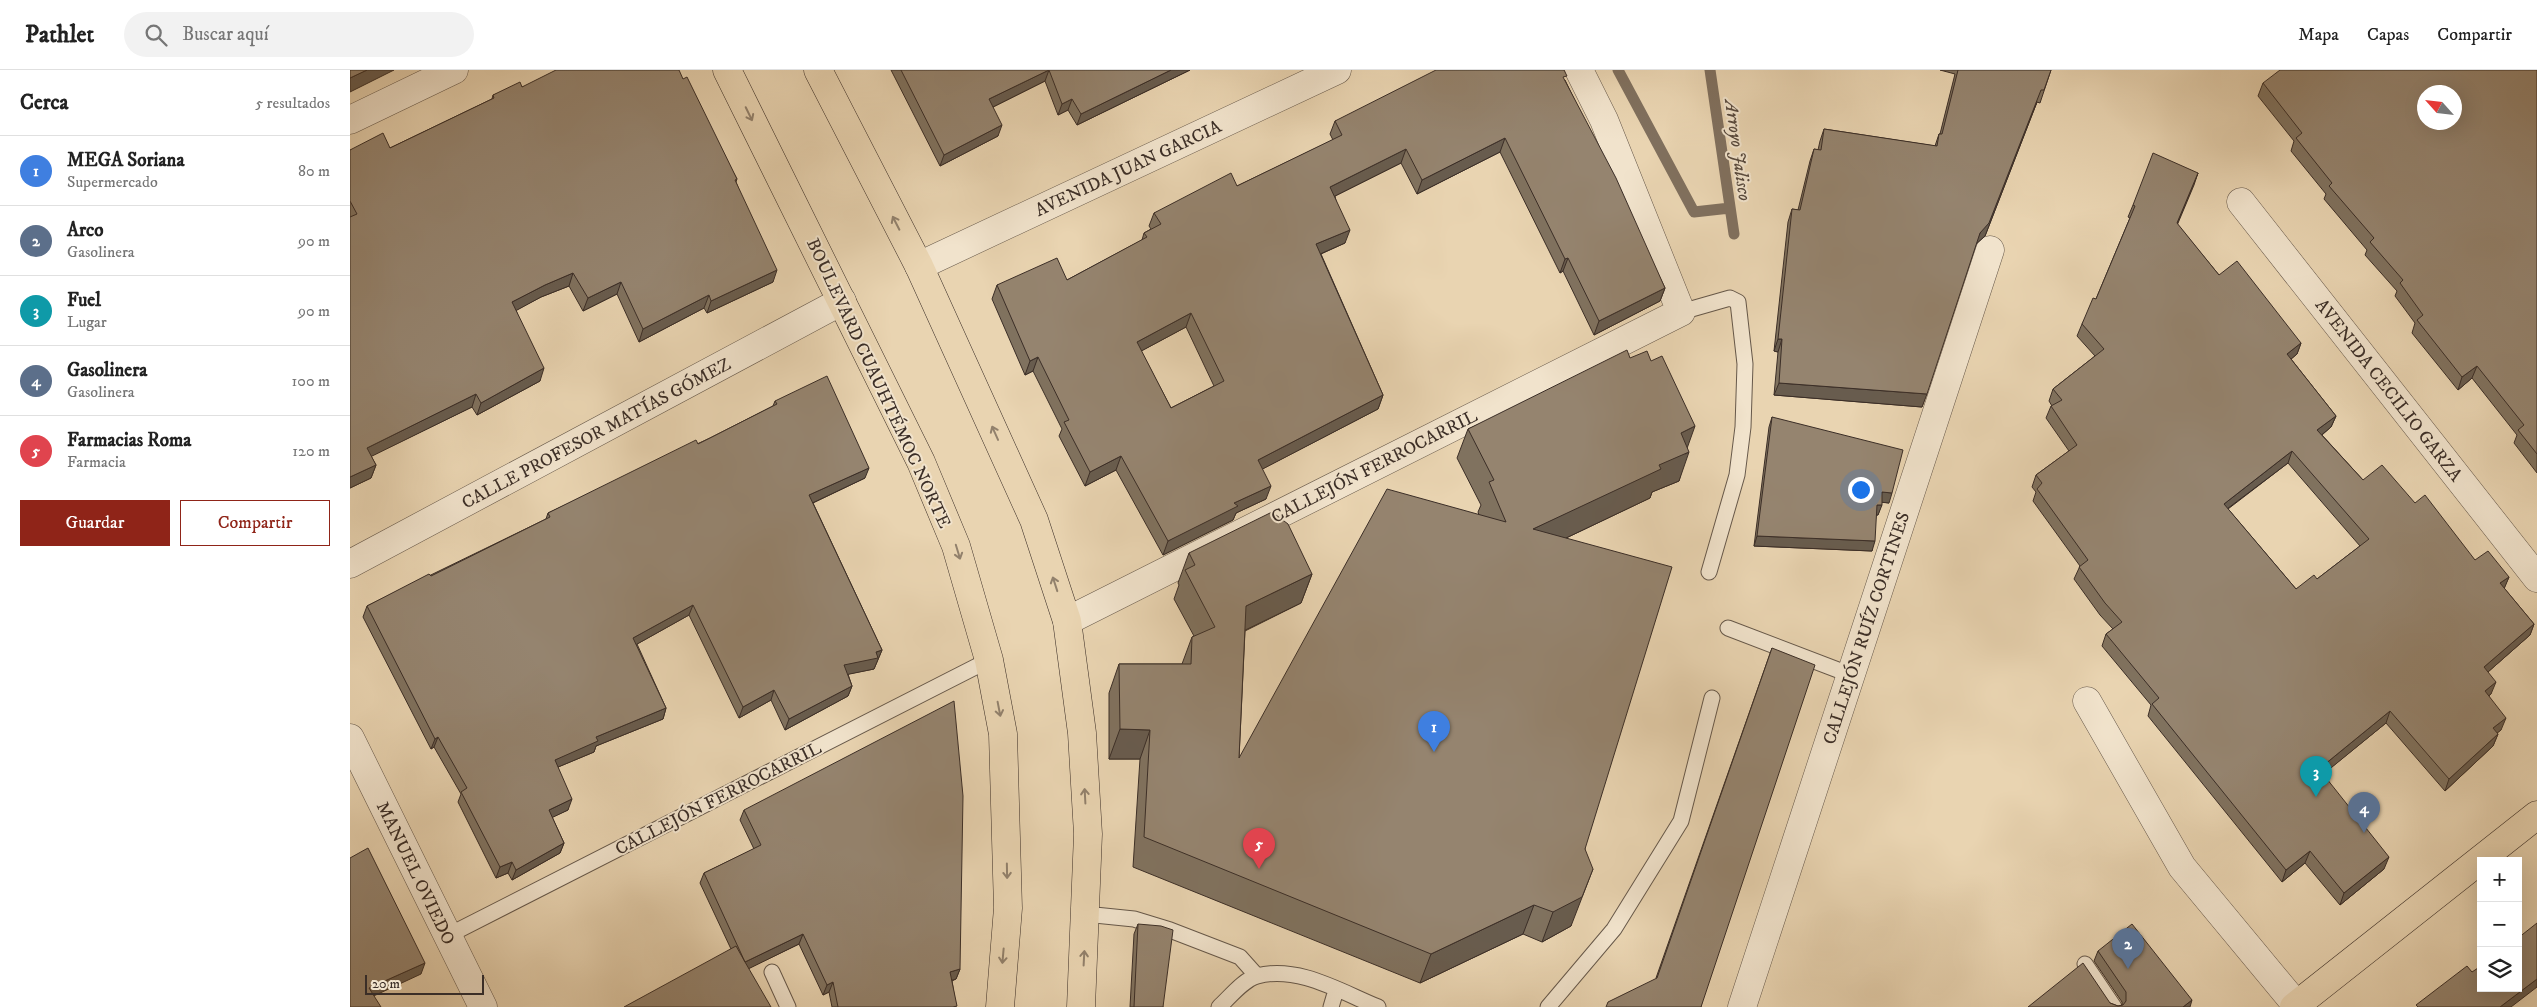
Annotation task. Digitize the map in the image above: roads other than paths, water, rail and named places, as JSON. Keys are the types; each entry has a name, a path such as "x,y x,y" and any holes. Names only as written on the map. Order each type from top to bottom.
{"main road":[{"name":"BOULEVARD CUAUHTÉMOC NORTE","path":"727,70 921,462 956,546 989,660 1003,734 1008,908 1000,1007"},
{"path":"818,70 919,266 1034,520 1067,621 1082,733 1088,834 1081,1007"},
{"path":"2296,1006 2537,815"}],"street":[{"path":"350,120 454,70"},
{"name":"AVENIDA JUAN GARCIA","path":"919,266 1337,70"},
{"path":"1579,70 1604,120 1681,312"},
{"name":"AVENIDA CECILIO GARZA","path":"2241,202 2537,578"},
{"name":"CALLEJÓN RUÍZ CORTINES","path":"1742,1007 1990,250"},
{"name":"CALLE PROFESOR MATÍAS GÓMEZ","path":"350,564 842,301"},
{"name":"CALLEJÓN FERROCARRIL","path":"1067,621 1681,312"},
{"path":"2087,701 2182,866 2296,1006"},
{"name":"MANUEL OVIEDO","path":"350,738 446,936 483,1007"}],"lane":[{"path":"1681,312 1730,298 1738,302 1745,364 1743,427 1737,475 1709,572"},
{"path":"1728,628 1851,675"},
{"name":"CALLEJÓN FERROCARRIL","path":"446,936 989,660"},
{"path":"1548,1007 1614,929 1681,821 1712,698"},
{"path":"1085,914 1134,919 1170,930 1240,957 1257,976"},
{"path":"2085,964 2114,1007"},
{"path":"772,972 788,1007"},
{"path":"1219,1007 1246,981 1257,976 1298,974 1378,1007"},
{"path":"1331,1007 1336,990"}],"waterway":[{"path":"1618,70 1694,212 1730,208"},
{"name":"Arroyo Jalisco","path":"1710,70 1734,234"}],"place":[{"name":"MEGA Soriana","path":"1434,752"},
{"name":"Fuel","path":"2316,797"},
{"name":"Gasolinera","path":"2364,833"},
{"name":"Farmacias Roma","path":"1259,869"},
{"name":"Arco","path":"2128,969"}]}
